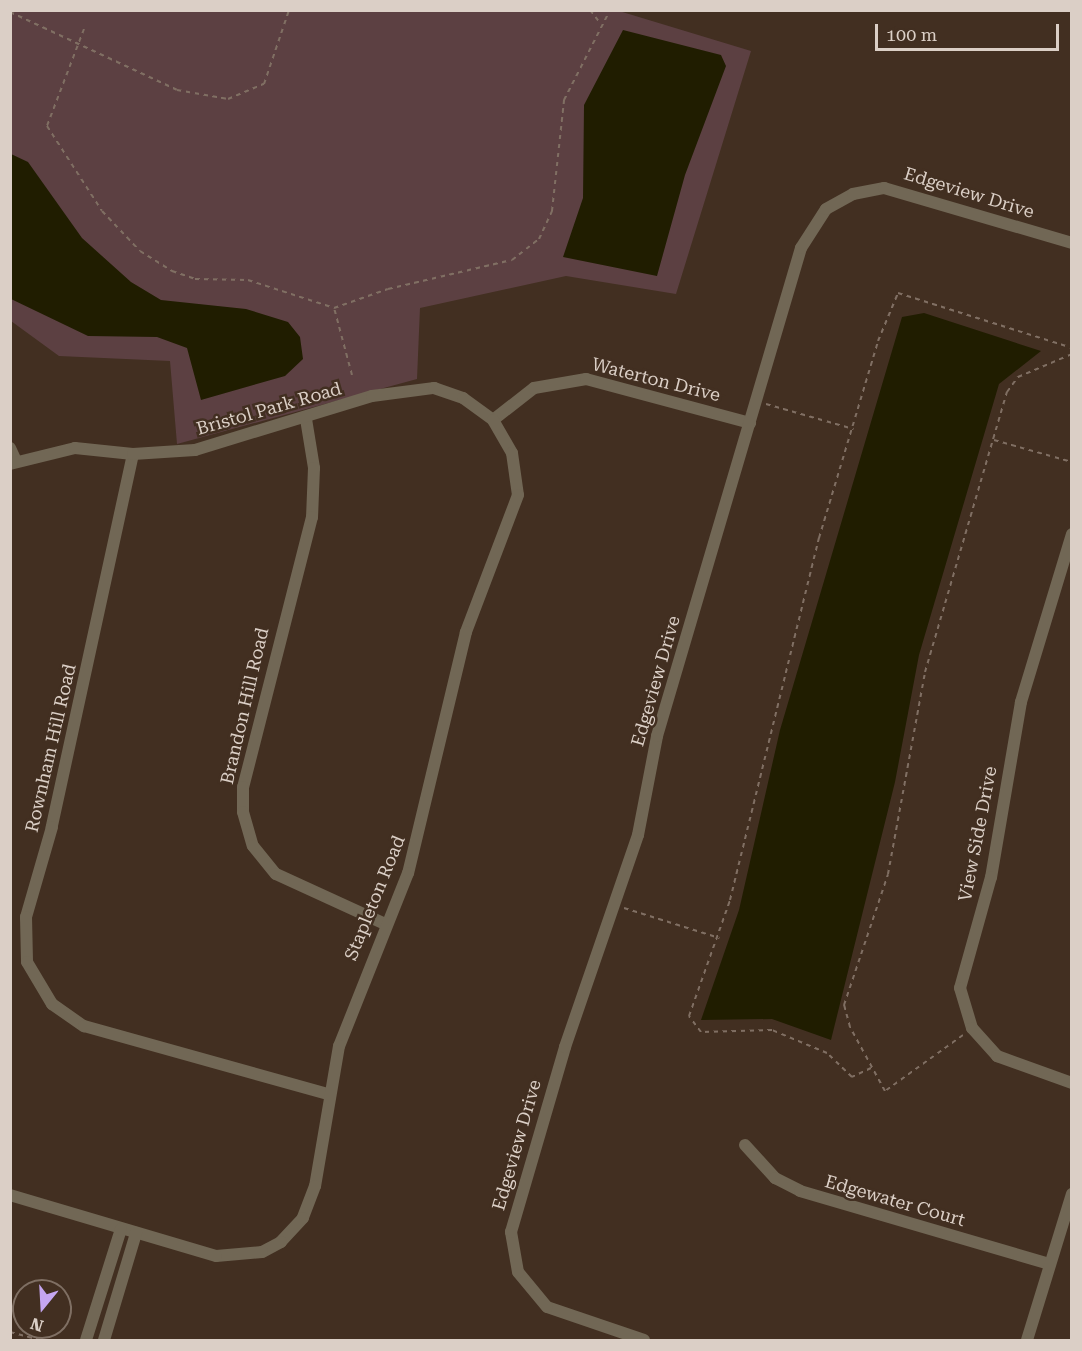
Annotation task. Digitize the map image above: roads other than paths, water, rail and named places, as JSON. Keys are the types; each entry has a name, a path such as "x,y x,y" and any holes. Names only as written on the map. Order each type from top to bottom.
{"street":[{"name":"Edgeview Drive","path":"644,1341 547,1307 525,1283 512,1251 518,1203 638,835 657,736 808,234 826,209 853,194 895,189 1071,243"},
{"name":"Waterton Drive","path":"493,420 534,388 586,379 750,423"},
{"name":"Bristol Park Road","path":"13,463 75,448 133,454 195,450 414,387 463,398 493,420"},
{"name":"Brandon Hill Road","path":"306,419 314,468 312,517 245,779 243,812 253,846 276,874 386,924"},
{"name":"Stapleton Road","path":"136,1233 231,1257 280,1242 311,1202 328,1094 349,1015 386,924 430,800 466,632 516,507 518,470 493,420"},
{"path":"10,448 13,463"},
{"name":"Rownham Hill Road","path":"133,454 52,827 26,917 27,962 40,991 84,1026 328,1094"},
{"name":"View Side Drive","path":"1071,534 1021,702 991,877 960,988 972,1028 997,1056 1071,1083"},
{"name":"Edgewater Court","path":"745,1145 775,1178 800,1191 1049,1264"},
{"path":"1027,1341 1071,1194"},
{"path":"10,1195 136,1233 104,1341"},
{"path":"86,1341 121,1228"},
{"path":"96,1310 112,1313"}]}
